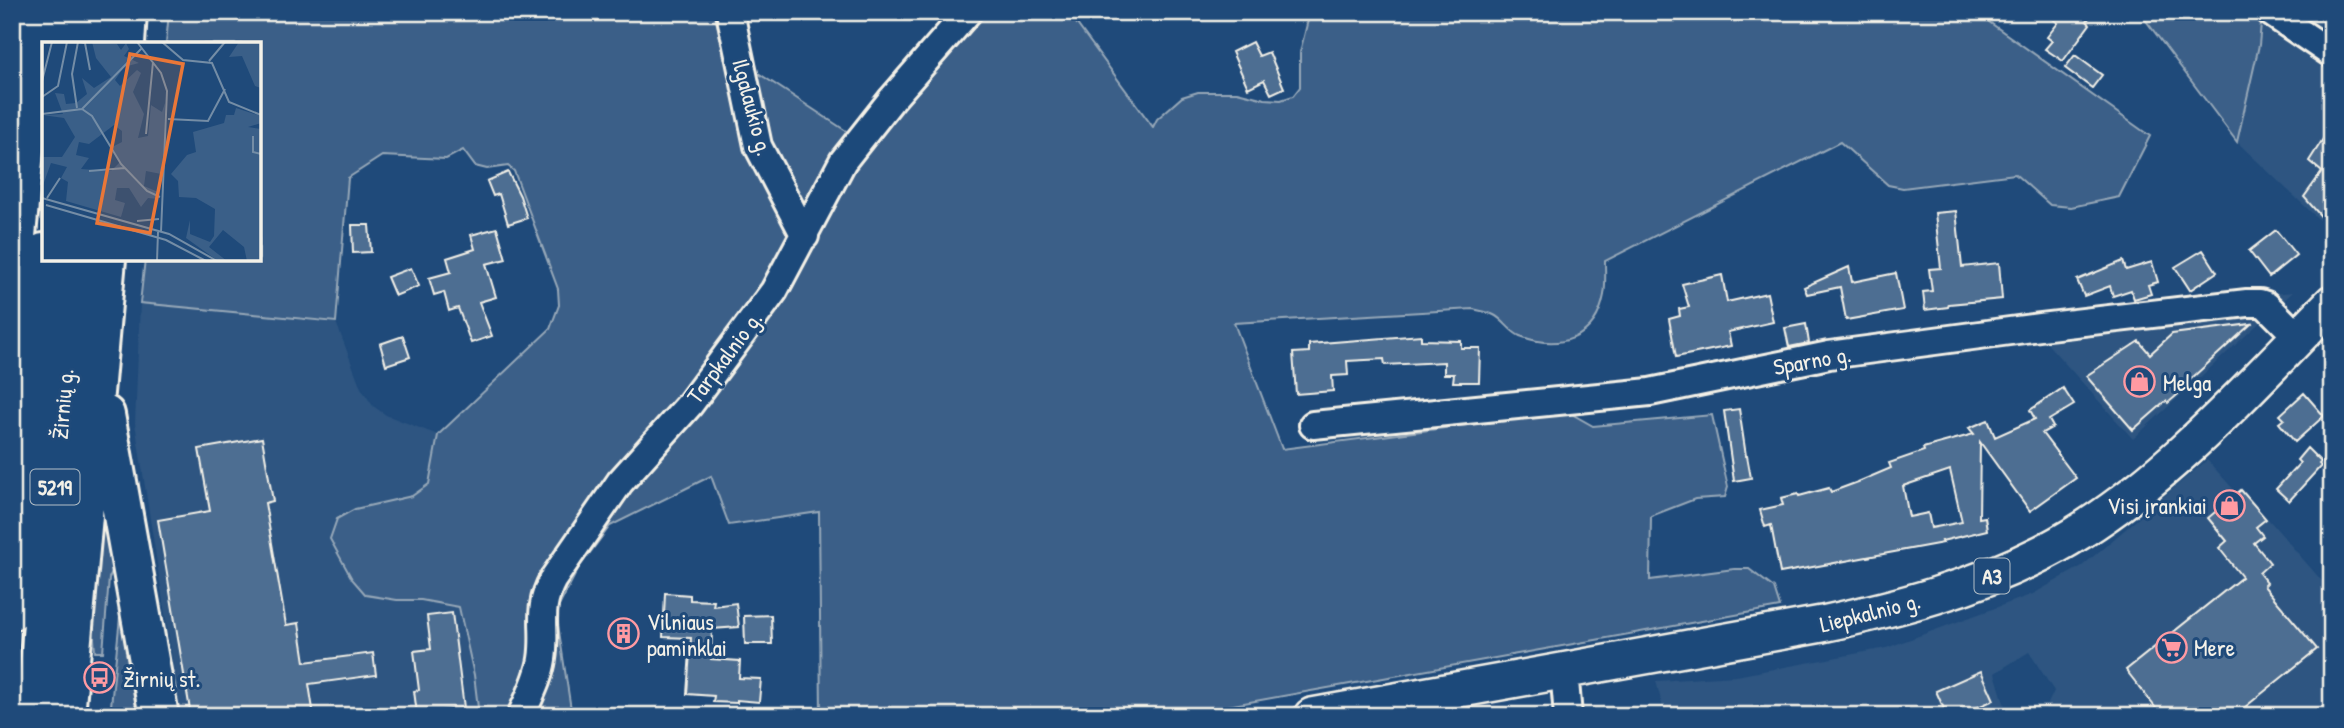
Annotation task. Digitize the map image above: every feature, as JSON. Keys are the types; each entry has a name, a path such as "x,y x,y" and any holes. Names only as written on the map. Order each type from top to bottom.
{"highway":[{"path":"12,278 37,12"},
{"path":"62,42 65,12"},
{"path":"94,42 97,12"},
{"path":"125,42 127,12"},
{"name":"Žirnių g.","path":"12,610 43,261"},
{"name":"Žirnių g.","path":"35,716 75,261"},
{"name":"5219","path":"65,716 106,261"},
{"path":"97,372 159,716"}],"main road":[{"name":"Liepkalnio g.","path":"1312,716 1822,624 1889,610 1996,575 2044,552 2116,506 2163,469 2231,406 2332,303"}],"street":[{"name":"Ilgalaukio g.","path":"730,12 758,146 805,236"},
{"name":"Tarpkalnio g.","path":"521,716 542,657 542,616 545,595 553,579 620,482 690,404 774,291 843,161 892,99 968,12"},
{"path":"2270,12 2332,54"},
{"name":"Sparno g.","path":"1313,425 1650,392 1829,355 2248,303 2266,306 2298,337"},
{"path":"1564,670 1568,716"}],"shaded area":[{"path":"169,12 714,12 723,50 869,146 984,12 1068,12 1153,127 1157,119 1182,97 1198,92 1237,92 1281,100 1293,96 1300,87 1300,52 1310,12 1975,12 2150,136 2119,197 2071,207 2050,205 2015,174 1903,188 1888,185 1840,142 1605,261 1605,291 1600,310 1584,331 1574,338 1562,341 1549,342 1520,336 1494,315 1473,309 1234,323 1282,449 1568,412 1593,426 1712,415 1728,487 1725,497 1695,499 1651,516 1650,580 1749,569 1774,588 1780,607 1159,716 821,716 819,512 729,525 711,476 610,526 578,569 556,612 572,716 479,716 474,675 459,607 366,595 352,579 330,539 337,519 355,509 412,496 429,484 438,435 550,329 559,305 558,289 514,171 508,166 487,169 475,166 463,150 446,159 382,156 348,178 336,322 140,303 145,261 261,261 261,42 166,42"},
{"path":"2144,12 2262,12 2259,45 2237,142 2144,18"},
{"path":"2262,12 2332,12 2332,232 2237,142 2259,45"},
{"path":"2293,292 2133,439 2025,319"},
{"path":"140,303 336,322 361,388 373,406 386,415 438,435 429,484 412,496 355,509 397,600 421,600 459,607 474,675 479,716 181,716 135,423"},
{"path":"103,458 114,567 109,578 103,652 95,652 92,611"},
{"path":"2207,460 2236,492 2242,489 2322,581 2332,568 2332,716 2042,716 2054,691 2029,652 1995,673 2008,716 1665,716 1656,681 1736,676 1886,648 2033,594 2082,566"},
{"path":"123,587 151,716 110,716"}],"building":[{"path":"2044,12 2093,12 2087,21 2090,24 2063,61 2045,49 2052,41 2047,37 2058,23"},
{"path":"1252,42 1259,56 1269,52 1284,88 1271,94 1264,80 1248,88 1232,52"},
{"path":"2075,55 2102,75 2092,88 2065,68"},
{"path":"2332,125 2332,229 2304,197 2322,172 2309,161"},
{"path":"508,172 527,218 508,224 499,194 493,196 487,181"},
{"path":"1956,211 1962,267 1999,263 2002,299 1949,304 1948,307 1925,310 1923,292 1932,291 1929,269 1941,268 1935,213"},
{"path":"352,225 369,225 371,252 353,253"},
{"path":"497,228 506,259 486,264 496,297 479,302 492,336 471,343 458,308 449,311 444,292 434,295 429,278 451,272 447,258 475,249 471,235"},
{"path":"2276,230 2296,255 2269,277 2249,251"},
{"path":"2203,250 2217,272 2190,290 2175,267"},
{"path":"2123,261 2126,270 2152,262 2158,282 2148,285 2151,294 2134,299 2131,290 2113,296 2110,286 2084,296 2077,280"},
{"path":"1849,267 1852,282 1896,273 1903,310 1846,320 1840,287 1807,294 1804,287"},
{"path":"411,268 419,286 395,296 387,277"},
{"path":"1722,275 1727,302 1767,293 1773,322 1728,332 1731,346 1676,357 1669,319 1680,316 1679,309 1689,307 1682,284"},
{"path":"1806,324 1809,343 1789,347 1785,328"},
{"name":"Melga","path":"2251,324 2181,388 2183,390 2133,430 2086,376 2139,341 2150,354 2172,334"},
{"path":"1421,335 1421,340 1461,341 1461,348 1480,348 1479,382 1453,382 1454,374 1444,374 1444,362 1385,365 1384,359 1347,361 1348,375 1332,376 1333,391 1296,394 1293,353 1309,352 1309,344"},
{"path":"403,336 410,357 386,365 380,344"},
{"path":"2063,388 2074,405 2049,420 2053,427 2042,433 2076,478 2030,511 1980,442 1979,518 1985,517 1987,530 1942,541 1943,543 1780,573 1771,525 1765,527 1760,510 1783,505 1781,498 1829,488 1831,492 1858,482 1891,468 1889,463 1924,451 1923,448 1974,434 1969,428 1988,420 1995,437 2035,419 2030,410","holes":["1950,470 1962,522 1931,528 1928,513 1909,517 1903,486"]},
{"path":"2304,393 2324,416 2295,442 2279,423 2284,419 2280,415"},
{"path":"1739,409 1751,478 1734,481 1724,411"},
{"path":"262,438 273,501 265,503 286,625 299,623 305,662 373,653 376,675 309,684 314,716 191,716 158,520 210,511 199,449"},
{"path":"2307,448 2321,462 2321,466 2289,501 2276,489 2300,463 2297,460"},
{"path":"2241,490 2266,519 2256,527 2263,536 2254,543 2270,563 2259,573 2267,583 2264,586 2317,649 2234,716 2162,716 2126,670 2242,577 2219,548 2227,541 2208,518"},
{"path":"665,593 690,595 690,600 714,601 713,606 736,603 739,627 712,629 711,659 740,661 739,678 761,679 759,702 713,702 714,696 687,694 691,638 663,637"},
{"path":"452,613 464,708 417,714 414,691 419,690 414,651 431,649 427,616"},
{"path":"771,615 772,644 745,644 744,616"},
{"path":"1981,671 1994,700 1958,716 1947,716 1936,691"}],"place":[{"name":"Melga","path":"2140,382"},
{"name":"Visi įrankiai","path":"2230,505"},
{"name":"Vilniaus paminklai","path":"624,634"},
{"name":"Mere","path":"2171,647"},
{"name":"Žirnių st.","path":"100,678"}]}
